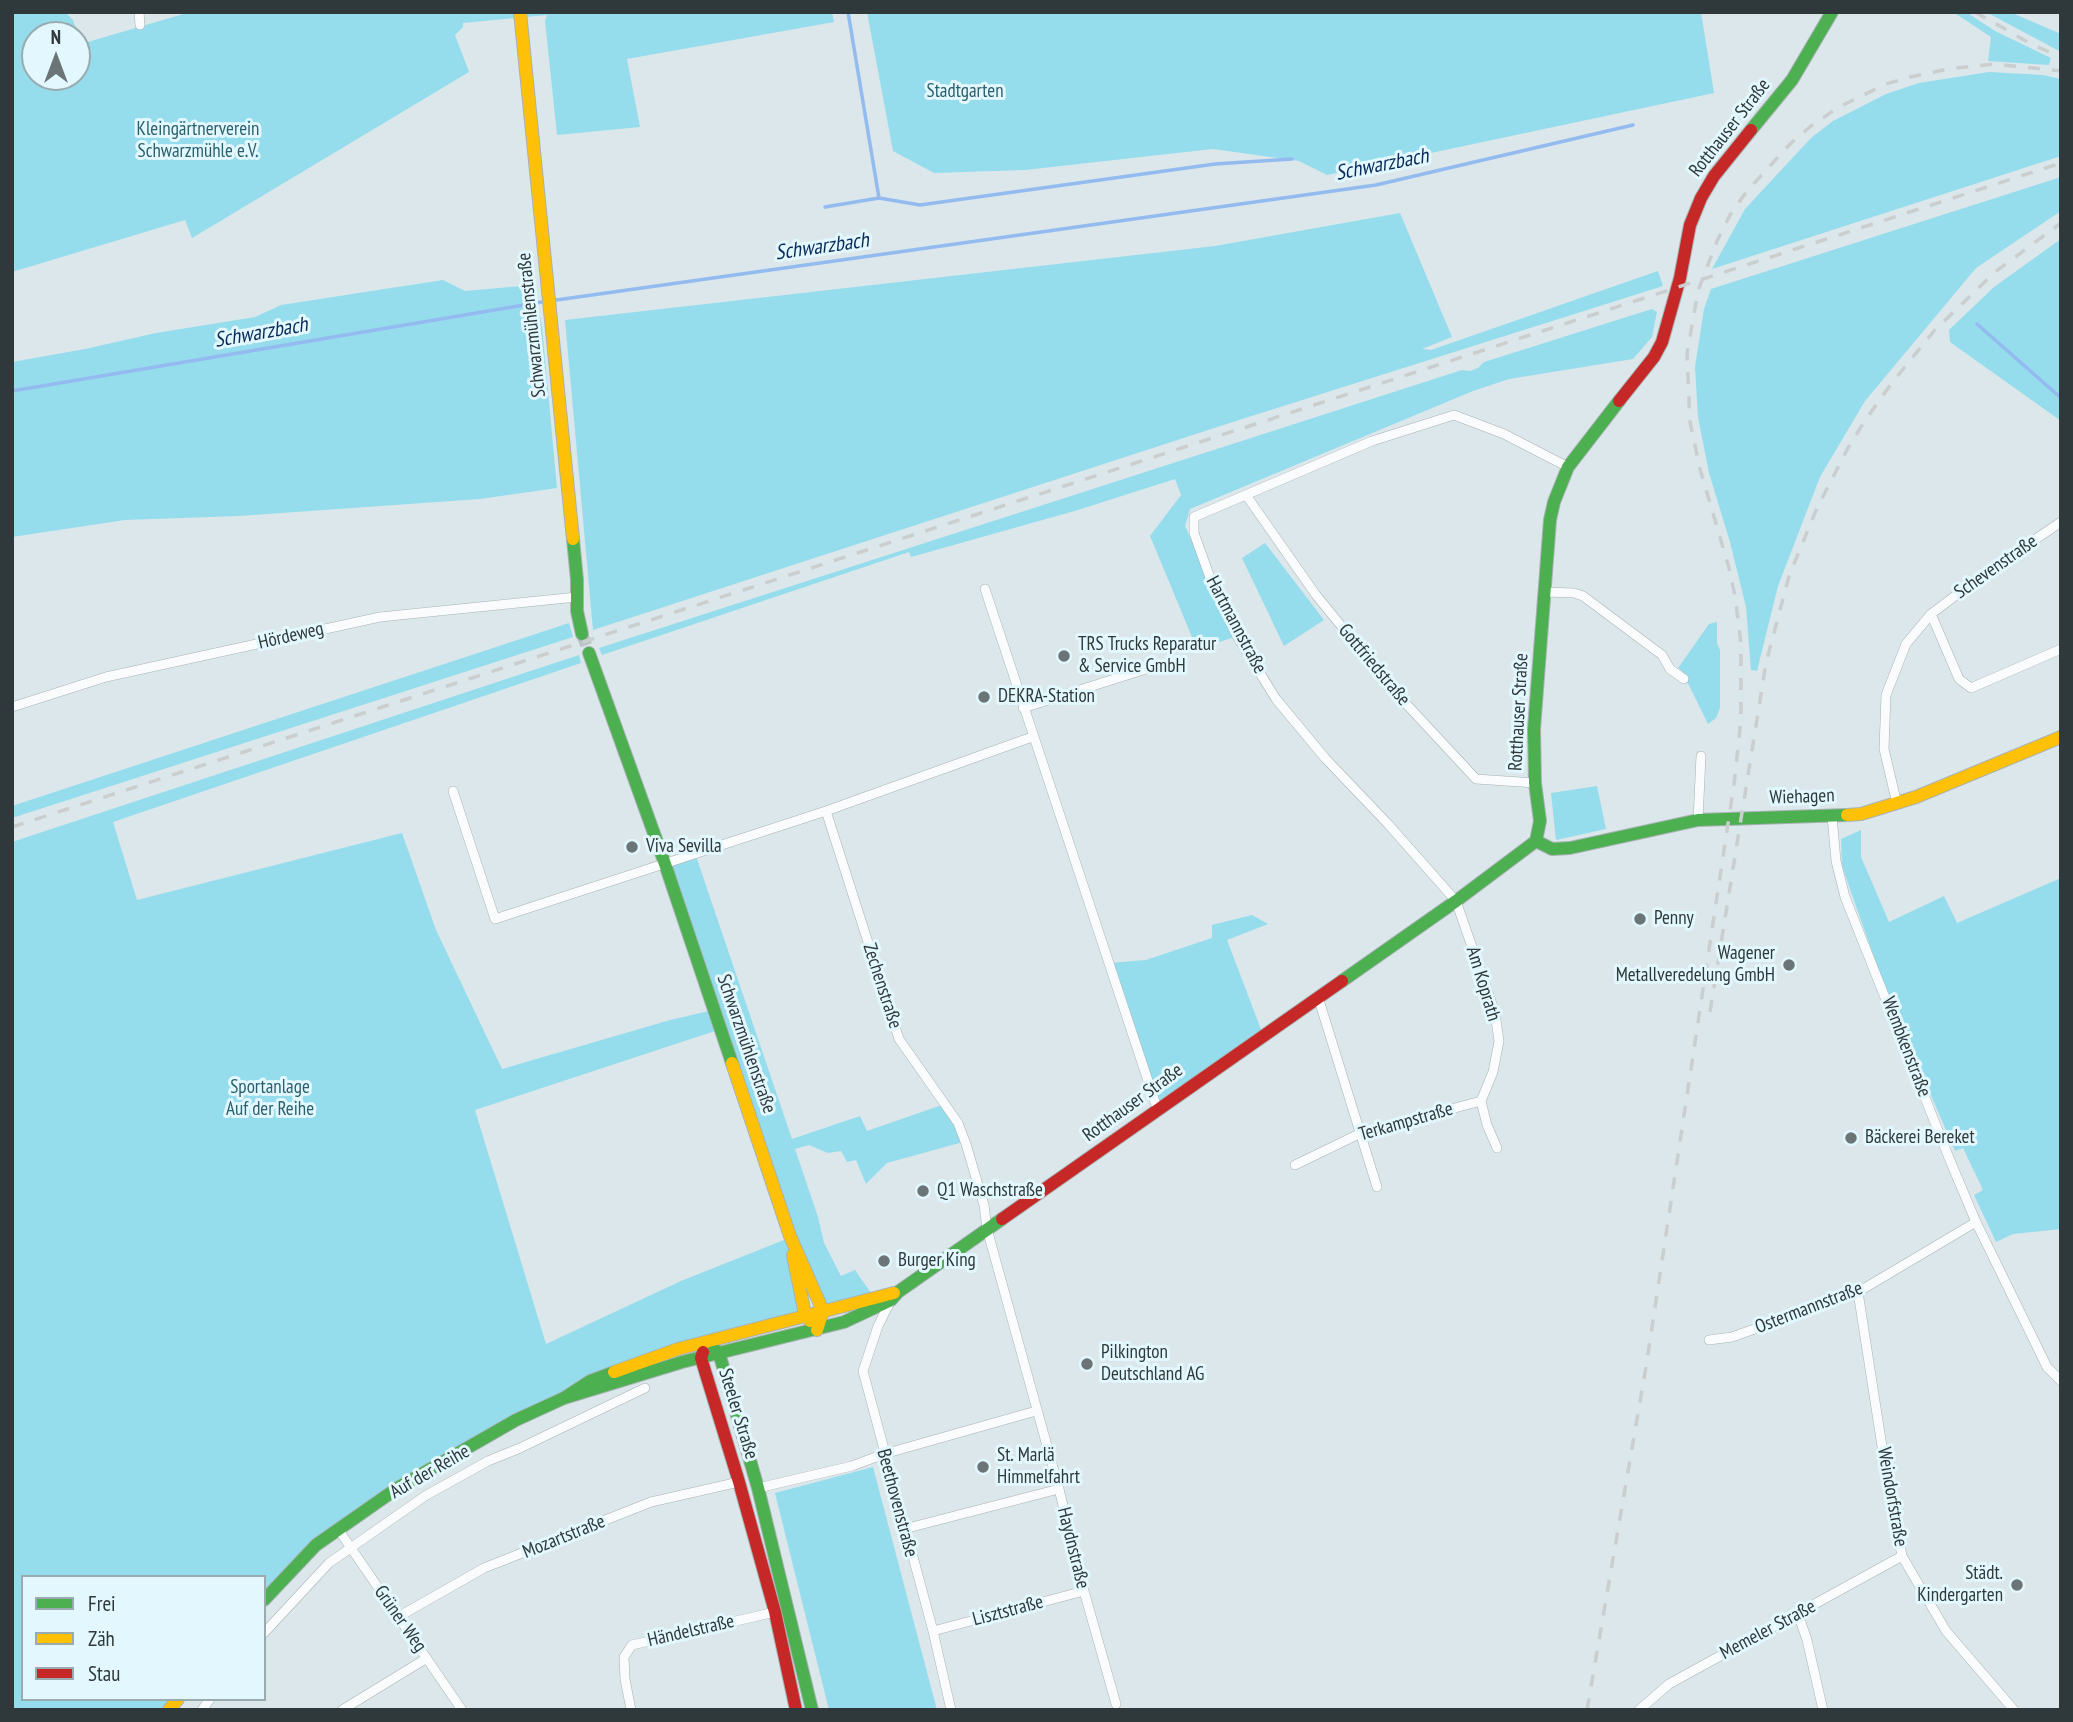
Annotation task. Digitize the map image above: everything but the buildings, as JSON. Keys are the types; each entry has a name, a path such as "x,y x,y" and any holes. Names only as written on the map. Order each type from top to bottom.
{"main road":[{"name":"Schwarzmühlenstraße","path":"520,12 582,634"},
{"name":"Rotthauser Straße","path":"817,1330 844,1322 895,1296 1157,1108 1456,901 1536,841 1540,821 1535,783 1534,729 1550,520 1554,502 1568,467 1654,357 1662,342 1680,278 1690,225 1700,198 1714,176 1792,80 1832,12"},
{"name":"Schwarzmühlenstraße","path":"589,653 665,864 790,1236 822,1311"},
{"name":"Wiehagen","path":"1536,841 1552,849 1570,848 1698,820 1861,814 1896,804 2061,737"},
{"name":"Schwarzmühlenstraße","path":"790,1236 805,1314 817,1330"},
{"name":"Rotthauser Straße","path":"805,1314 895,1296"},
{"path":"817,1330 822,1311"},
{"name":"Auf der Reihe","path":"564,1398 590,1381 617,1370 706,1341 805,1314"},
{"name":"Auf der Reihe","path":"266,1598 316,1545 338,1529 399,1487 516,1420 564,1398 719,1353 817,1330"},
{"name":"Steeler Straße","path":"796,1710 775,1612 701,1358 706,1341 719,1353 758,1488 812,1710"}],"street":[{"path":"139,12 140,25"},
{"name":"Hartmannstraße","path":"1456,901 1276,699 1237,636 1213,586 1194,533 1194,517 1372,441 1454,415 1504,434 1568,467"},
{"name":"Gottfriedstraße","path":"1246,495 1316,595 1396,693 1476,779 1535,783"},
{"name":"Schevenstraße","path":"1896,804 1884,749 1886,695 1906,644 1931,614 2061,522"},
{"path":"985,589 1157,1108"},
{"path":"1545,592 1583,596 1662,655 1670,669 1684,679"},
{"name":"Hördeweg","path":"12,707 106,677 380,617 577,597"},
{"path":"1931,614 1959,679 1971,688 2061,649"},
{"path":"1023,708 1146,669"},
{"path":"453,791 495,919 826,811 1032,737"},
{"path":"1698,820 1701,756"},
{"name":"Zechenstraße","path":"826,811 899,1039 958,1123 984,1205 987,1229"},
{"name":"Wembkenstraße","path":"1832,816 1836,861 1845,897 1976,1222 2047,1367 2061,1381"},
{"name":"Am Koprath","path":"1456,901 1495,1013 1499,1041 1493,1072 1481,1101"},
{"path":"1318,997 1377,1186"},
{"path":"1481,1101 1497,1148"},
{"name":"Terkampstraße","path":"1295,1165 1361,1133 1481,1101"},
{"name":"Ostermannstraße","path":"1709,1340 1732,1337 1858,1292 1976,1222"},
{"name":"Haydnstraße","path":"987,1229 1116,1704"},
{"name":"Weindorfstraße","path":"1858,1292 1902,1556 1945,1631 2014,1710"},
{"name":"Beethovenstraße","path":"895,1296 878,1326 863,1371 933,1631 951,1710"},
{"name":"Auf der Reihe","path":"266,1631 316,1574 350,1547 425,1496 475,1468 645,1388"},
{"path":"758,1488 852,1466 884,1454 1036,1410"},
{"name":"Mozartstraße","path":"398,1617 484,1568 651,1503 739,1482"},
{"path":"904,1529 1059,1489"},
{"name":"Grüner Weg","path":"338,1529 462,1710"},
{"name":"Memeler Straße","path":"1639,1710 1669,1684 1902,1556"},
{"name":"Lisztstraße","path":"933,1631 1084,1591"},
{"name":"Händelstraße","path":"632,1710 625,1679 624,1657 632,1645 775,1612"},
{"path":"1798,1614 1807,1640 1823,1710"},
{"path":"342,1710 427,1658"}],"green space":[{"name":"Kleingärtnerverein Schwarzmühle e.V.","path":"12,12 65,12 73,21 21,21 21,91 91,91 91,41 190,12 832,12 834,22 627,59 640,127 557,135 545,21 547,15 463,23 463,27 455,35 469,72 192,238 185,220 12,272"},
{"name":"Stadtgarten","path":"867,12 1701,12 1714,93 1327,175 1299,161 1213,149 1025,170 934,173 893,151"},
{"path":"1953,12 1966,12 1995,31 2051,58 2049,65 1988,61 1991,37"},
{"path":"1986,12 2010,12 2061,34 2061,52"},
{"path":"1989,72 2043,75 2061,79 2061,156 1712,269 1745,209 1811,138 1833,121 1886,94 1919,83"},
{"path":"2061,177 2061,211 1976,268 1865,401 1820,477 1778,586 1757,671 1751,670 1746,607 1709,473 1698,417 1695,367 1704,309 1711,289"},
{"path":"1400,213 1452,337 1422,349 1431,350 1658,271 1663,286 1239,420 593,630 565,320 1215,246"},
{"path":"2061,239 2061,421 1950,342 1949,330 1994,287"},
{"path":"443,280 465,291 533,285 542,326 557,488 480,499 239,516 125,520 12,537 12,362 156,333 255,317 281,305"},
{"path":"1652,309 1657,312 1652,337 1633,359 1509,379 1473,391 1190,509 1185,526 1235,637 1197,649 1150,536 1181,495 1175,479 1078,510 911,557 909,552 602,655 599,648 1462,370 1470,371 1484,362"},
{"path":"1265,543 1324,620 1284,646 1242,558"},
{"path":"1717,622 1720,708 1716,718 1708,724 1682,671 1678,668 1709,624"},
{"path":"569,623 573,637 12,818 12,806"},
{"name":"Sportanlage Auf der Reihe","path":"579,655 581,663 113,822 137,900 402,833 436,930 502,1069 709,1011 715,1031 475,1110 546,1344 681,1281 789,1238 804,1314 677,1348 396,1484 266,1594 266,1575 21,1575 21,1701 173,1701 166,1710 12,1710 12,842"},
{"path":"1597,786 1606,829 1556,840 1551,793"},
{"path":"1861,830 1861,857 1889,922 1944,896 1957,923 2061,878 2061,1229 2013,1234 1996,1242 1974,1195 1983,1190 1963,1148 1955,1151 1885,988 1842,865 1841,839"},
{"path":"696,856 792,1139 860,1116 867,1131 942,1105 956,1124 963,1142 887,1163 866,1184 856,1160 847,1162 841,1151 828,1153 809,1145 795,1149 824,1243 841,1276 855,1270 873,1296 824,1309 798,1247 668,866"},
{"path":"1252,915 1268,924 1227,940 1262,1032 1158,1104 1110,963 1146,960 1212,938 1212,925"},
{"path":"873,1467 937,1710 829,1710 775,1493"}],"waterway":[{"path":"848,12 879,198"},
{"name":"Schwarzbach","path":"12,391 542,302 1376,185 1633,125"},
{"path":"825,207 879,198 920,205 1215,164 1292,159"},
{"name":"Schwarzbach","path":"1977,324 2061,398"}],"tunnel":[{"path":"582,634 589,653"}],"railway":[{"path":"1975,12 2033,45 2061,57"},
{"path":"1587,1710 1646,1367 1734,784 1741,720 1741,644 1735,596 1690,422 1687,354 1698,291 1717,241 1730,215 1747,191 1791,143 1839,107 1886,84 1948,69 1994,64 2061,71"},
{"path":"12,827 2061,163"},
{"path":"1710,1012 1766,663 1789,576 1817,508 1866,419 1934,331 1995,272 2061,223"}],"traffic: fast":[{"path":"1751,130 1792,80 1832,12"},
{"path":"1342,981 1536,841 1540,821 1535,783 1534,729 1550,520 1568,467 1619,401"},
{"path":"573,539 577,611 582,634"},
{"path":"589,653 665,864 732,1063"},
{"path":"1536,841 1552,849 1570,848 1698,820 1847,815"},
{"path":"564,1398 682,1362 844,1322 891,1300 898,1292 1002,1219"},
{"path":"714,1349 719,1353 758,1488 812,1710"},
{"path":"266,1598 316,1545 399,1487 516,1420 564,1398 590,1381 614,1372"}],"traffic: slow":[{"path":"520,12 573,539"},
{"path":"1847,815 1861,814 1916,797 2061,737"},
{"path":"732,1063 790,1236 823,1311 817,1330"},
{"path":"793,1255 805,1314 810,1321"},
{"path":"614,1372 678,1349 894,1293"},
{"path":"169,1710 176,1701"}],"traffic: jam":[{"path":"1619,401 1654,357 1662,342 1680,278 1690,225 1701,198 1714,176 1751,130"},
{"path":"1002,1219 1342,981"},
{"path":"703,1352 701,1358 775,1612 796,1710"}],"place":[{"name":"TRS Trucks Reparatur & Service GmbH","path":"1064,656"},
{"name":"DEKRA-Station","path":"984,697"},
{"name":"Viva Sevilla","path":"632,847"},
{"name":"Penny","path":"1640,919"},
{"name":"Wagener Metallveredelung GmbH","path":"1789,965"},
{"name":"Bäckerei Bereket","path":"1851,1138"},
{"name":"Q1 Waschstraße","path":"923,1191"},
{"name":"Burger King","path":"884,1261"},
{"name":"Pilkington Deutschland AG","path":"1087,1364"},
{"name":"St. Marlä Himmelfahrt","path":"983,1467"},
{"name":"Städt. Kindergarten","path":"2017,1585"}]}
